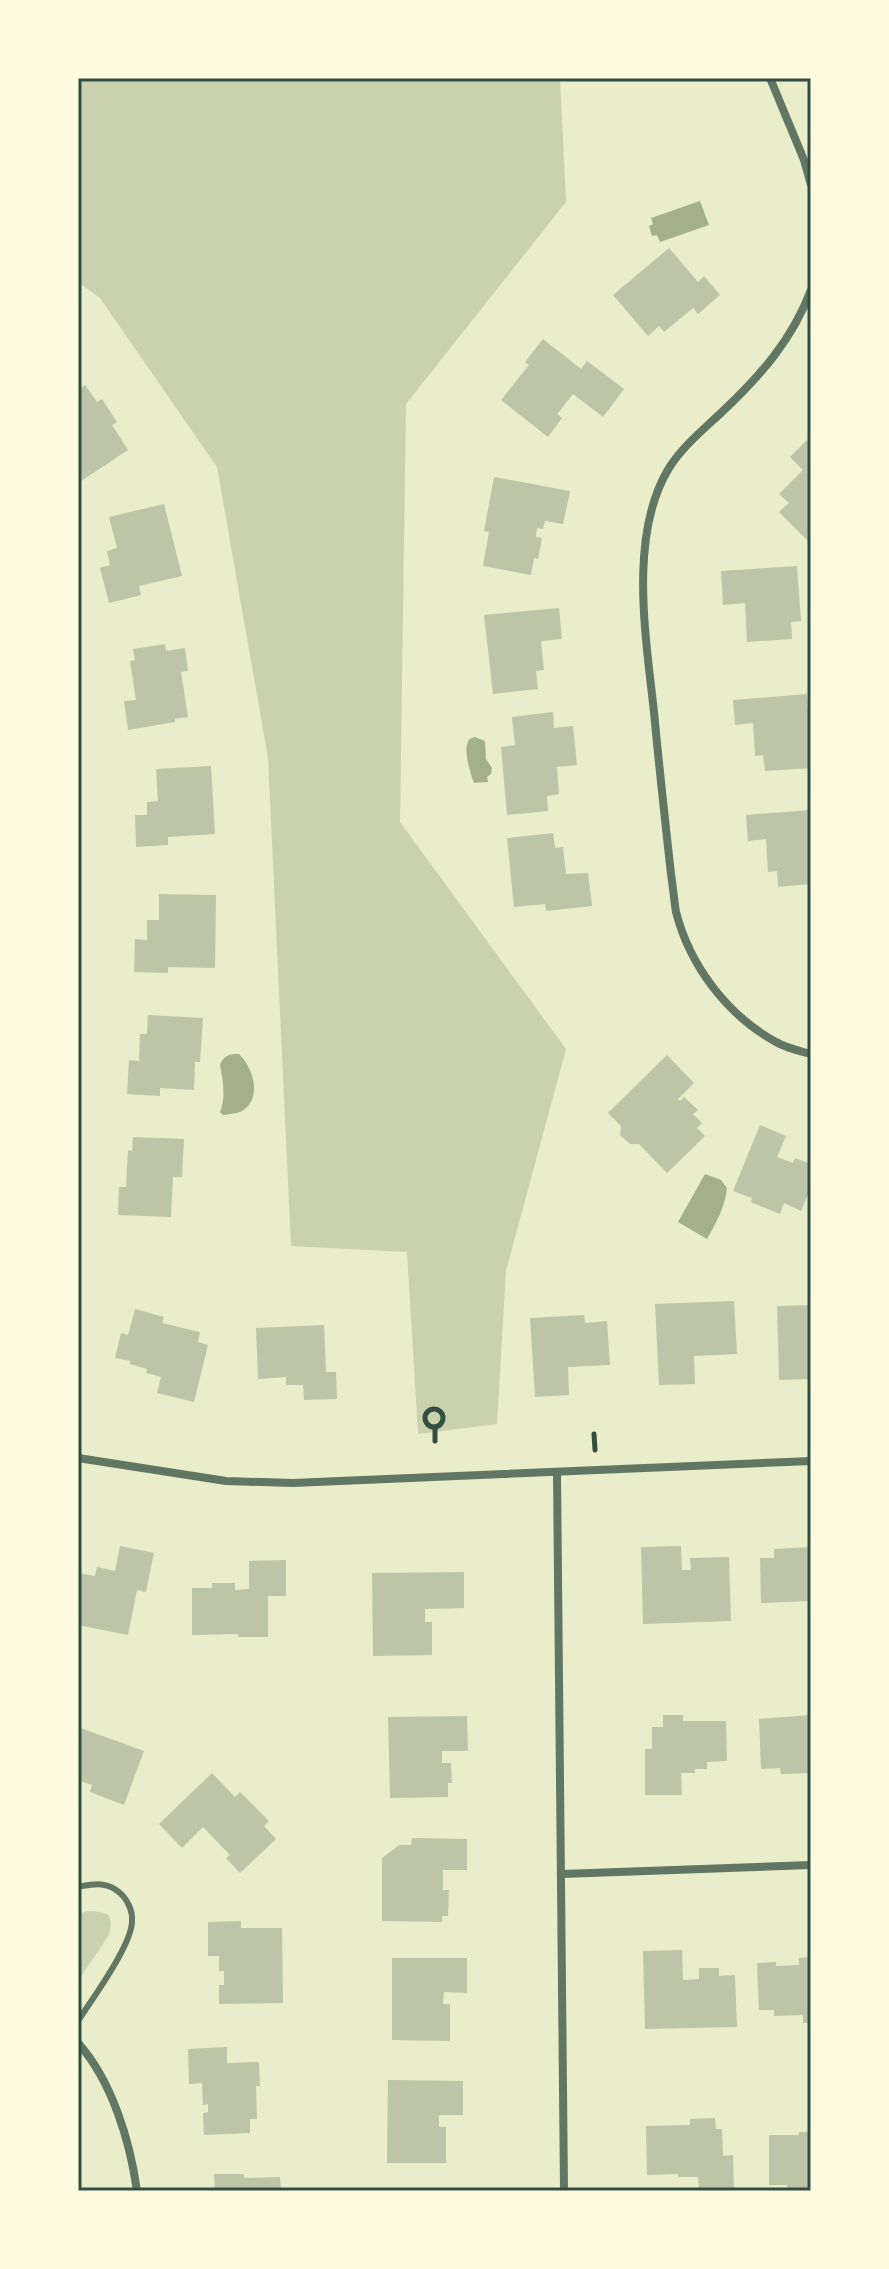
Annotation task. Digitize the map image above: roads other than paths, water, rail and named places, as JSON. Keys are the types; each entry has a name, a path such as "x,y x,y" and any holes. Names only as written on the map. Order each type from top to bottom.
{"street":[{"path":"770,78 804,160 811,185"},
{"path":"811,290 792,331 775,357 683,449 669,469 650,515 643,606 671,874 677,912 686,939 711,986 741,1019 778,1044 811,1054"},
{"path":"78,1458 226,1481 293,1483 811,1461"},
{"path":"557,1473 564,2191"},
{"path":"562,1874 811,1865"},
{"path":"78,2043 88,2053 117,2110 131,2153 137,2191"}],"lane":[{"path":"78,1887 96,1883 111,1886 123,1895 131,1910 133,1923 123,1948 78,2021"}]}
